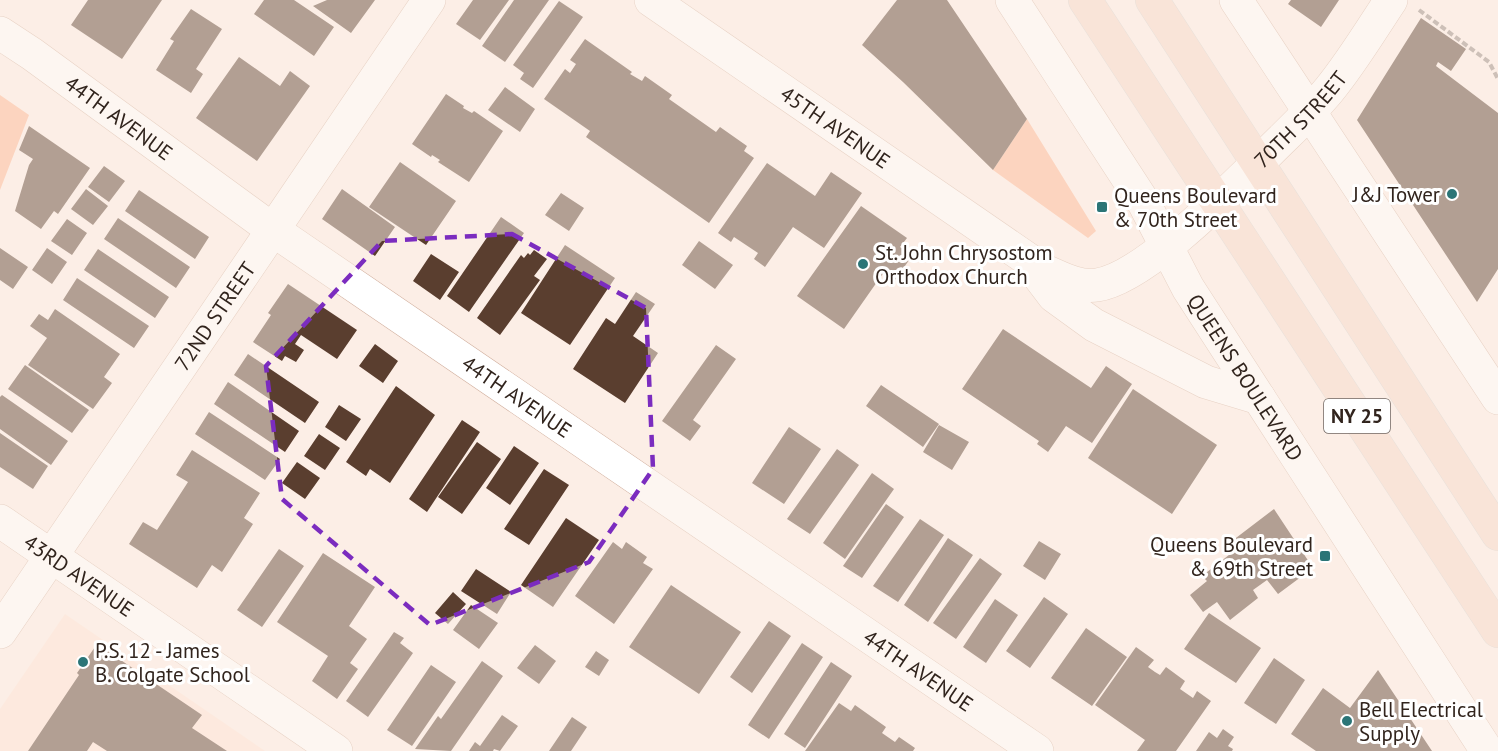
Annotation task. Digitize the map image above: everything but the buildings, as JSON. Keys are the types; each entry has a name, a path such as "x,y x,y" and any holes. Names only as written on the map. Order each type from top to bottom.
{"main road":[{"name":"NY 25","path":"1085,0 1498,631"},
{"name":"NY 25","path":"1152,0 1498,534"}],"street":[{"name":"72ND STREET","path":"0,632 429,0"},
{"name":"45TH AVENUE","path":"651,0 1045,271 1079,284 1097,285 1117,279 1166,246"},
{"name":"QUEENS BOULEVARD","path":"1011,0 1144,203 1188,288 1487,751"},
{"path":"1236,0 1498,398"},
{"name":"70TH STREET","path":"1166,246 1216,202 1310,111 1405,5"},
{"name":"44TH AVENUE","path":"0,33 273,230 1037,751"},
{"name":"45TH AVENUE","path":"1020,254 1054,296 1094,325 1206,382 1259,398"},
{"name":"43RD AVENUE","path":"0,521 336,751"}],"path":[{"path":"1405,5 1489,62 1498,79"}],"highlighted area":[{"path":"512,234 646,308 653,469 589,562 430,625 282,499 266,366 382,241"}],"shaded area":[{"path":"0,95 29,115 0,190"},
{"path":"1027,119 1096,231 1088,238 993,170"},
{"name":"P.S. 12 - James B. Colgate School","path":"65,614 265,751 0,751 0,709"}],"place":[{"name":"J&J Tower","path":"1452,194"},
{"name":"Queens Boulevard & 70th Street","path":"1102,207"},
{"name":"St. John Chrysostom Orthodox Church","path":"863,264"},
{"name":"Queens Boulevard & 69th Street","path":"1325,556"},
{"name":"P.S. 12 - James B. Colgate School","path":"83,662"},
{"name":"Bell Electrical Supply","path":"1347,721"}]}
